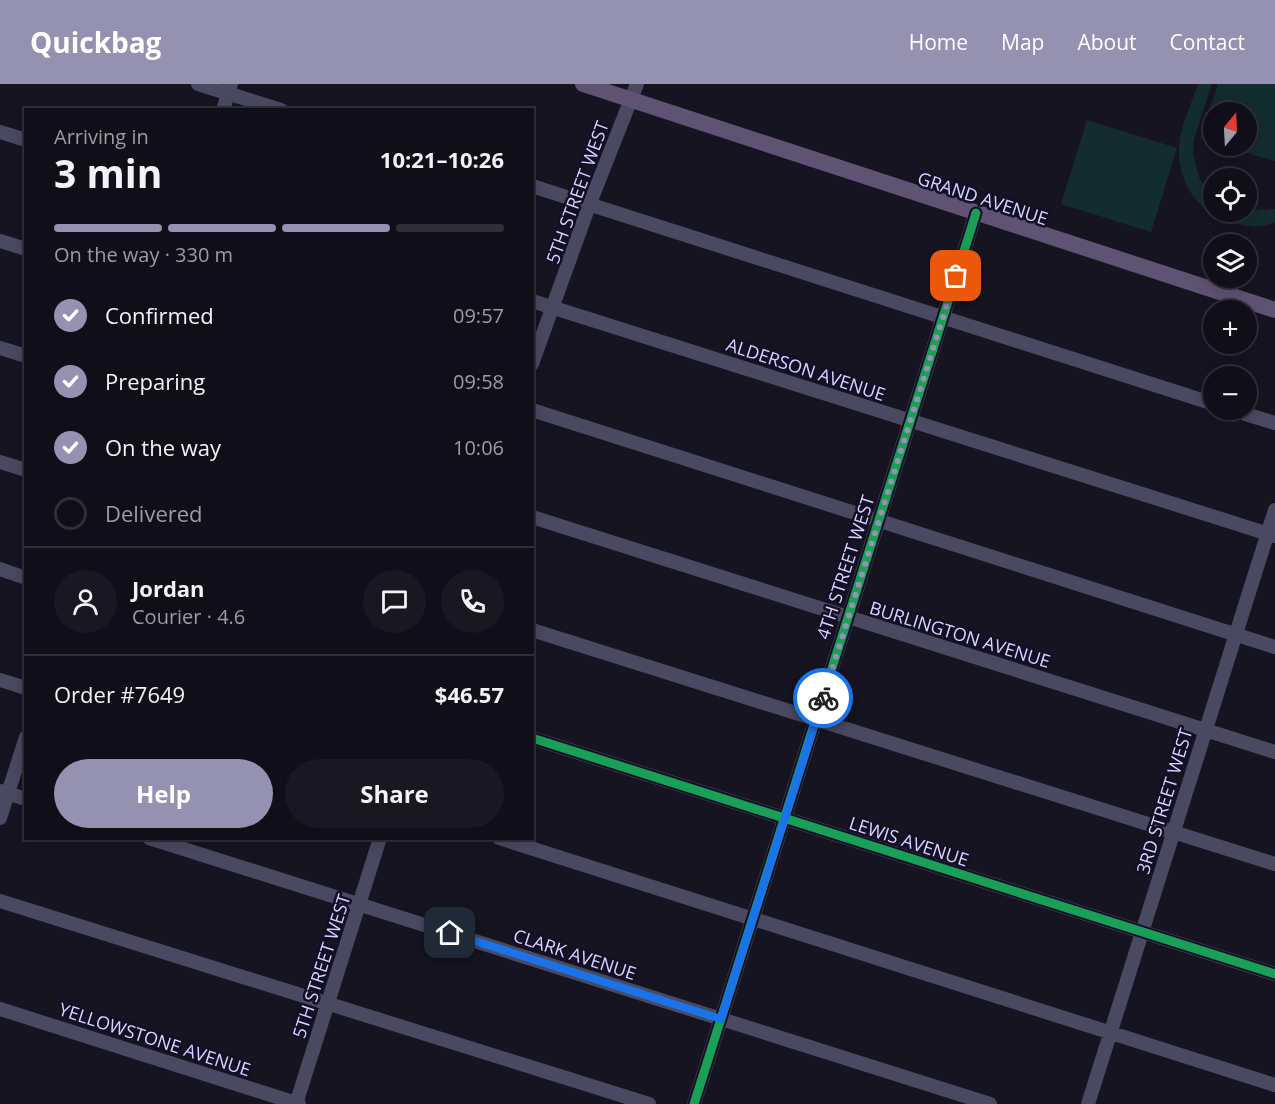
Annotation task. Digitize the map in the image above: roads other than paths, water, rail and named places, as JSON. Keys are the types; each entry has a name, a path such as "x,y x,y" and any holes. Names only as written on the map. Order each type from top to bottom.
{"main road":[{"name":"GRAND AVENUE","path":"583,84 633,91 976,213 1275,310"}],"street":[{"path":"198,84 229,89 276,108"},
{"path":"224,108 229,89"},
{"name":"5TH STREET WEST","path":"534,359 633,91"},
{"path":"0,132 24,139"},
{"path":"534,187 1203,401"},
{"name":"4TH STREET WEST","path":"694,1104 976,213"},
{"path":"0,241 24,248"},
{"name":"ALDERSON AVENUE","path":"534,302 1271,535"},
{"path":"0,348 24,356"},
{"path":"534,411 1275,647"},
{"path":"1257,418 1275,423"},
{"path":"0,462 24,469"},
{"name":"3RD STREET WEST","path":"1088,1104 1235,635 1271,535 1275,510"},
{"name":"BURLINGTON AVENUE","path":"534,518 1275,752"},
{"path":"0,570 24,577"},
{"path":"534,631 1275,864"},
{"path":"0,680 24,687"},
{"name":"LEWIS AVENUE","path":"534,739 1275,974"},
{"path":"0,818 4,793 24,742"},
{"path":"4,793 24,799"},
{"name":"CLARK AVENUE","path":"155,840 990,1104"},
{"name":"5TH STREET WEST","path":"297,1104 379,840"},
{"path":"504,840 1275,1085"},
{"path":"0,901 649,1104"},
{"name":"YELLOWSTONE AVENUE","path":"0,1009 297,1104"}]}
